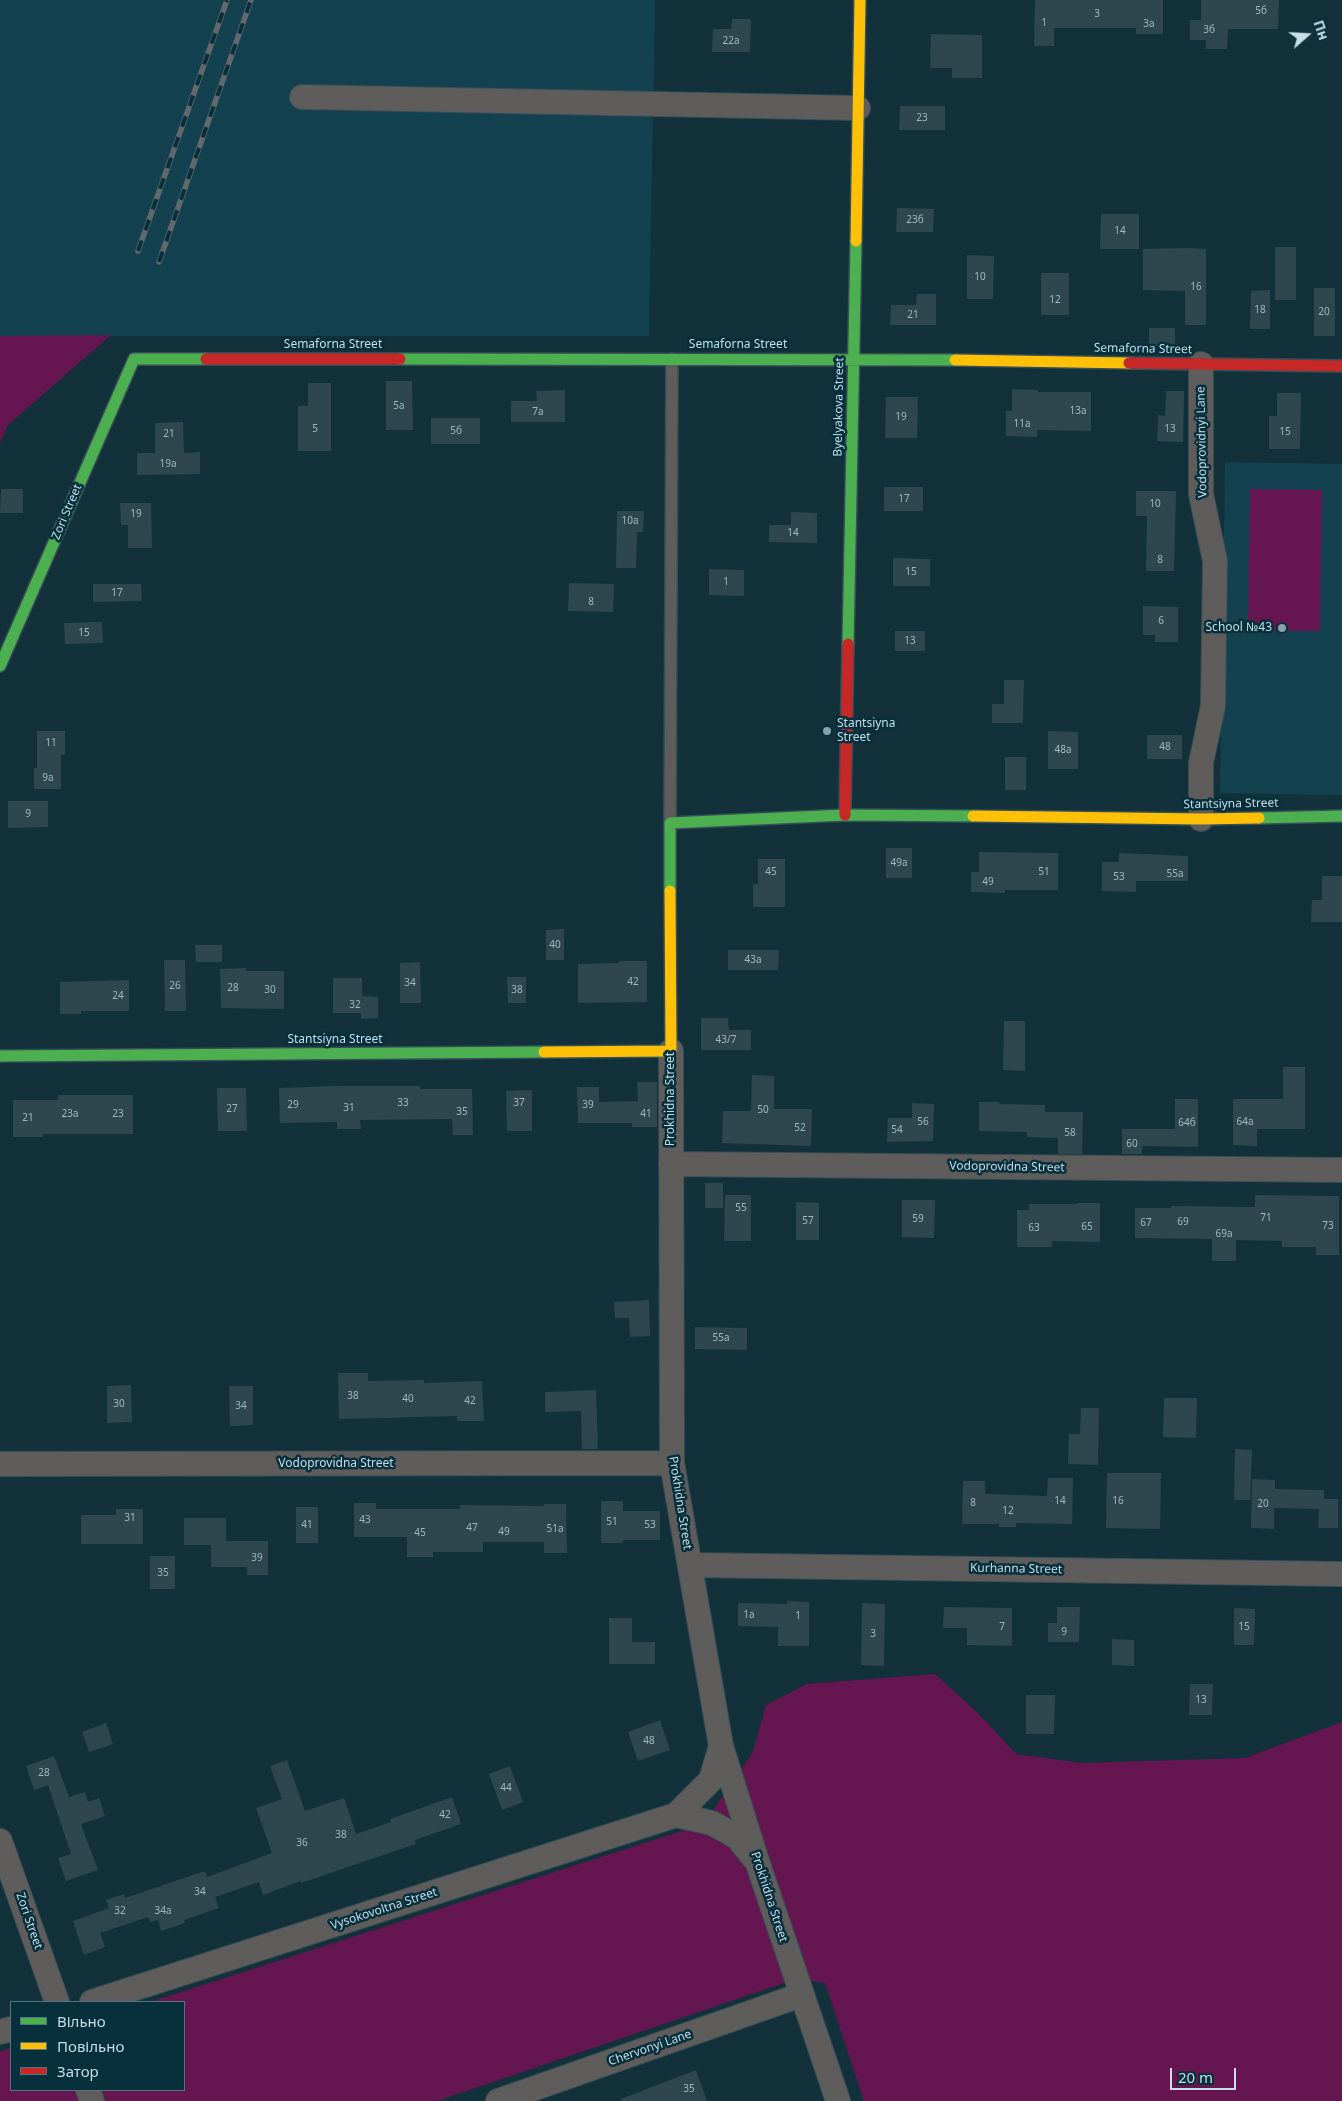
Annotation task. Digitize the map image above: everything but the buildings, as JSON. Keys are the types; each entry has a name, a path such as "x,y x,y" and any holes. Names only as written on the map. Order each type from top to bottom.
{"street":[{"name":"Byelyakova Street","path":"845,815 860,0"},
{"path":"302,97 858,108"},
{"name":"Semaforna Street","path":"134,359 854,359 1342,366"},
{"name":"Zori Street","path":"0,666 134,359"},
{"name":"Vodoprovidnyi Lane","path":"1201,364 1202,494 1215,561 1212,706 1201,762 1201,819"},
{"name":"Stantsiyna Street","path":"670,823 845,815 1201,819 1342,816"},
{"name":"Prokhidna Street","path":"670,823 672,1463 721,1746 801,1995 838,2101"},
{"name":"Stantsiyna Street","path":"0,1056 671,1051"},
{"name":"Vodoprovidna Street","path":"671,1164 1342,1170"},
{"name":"Vodoprovidna Street","path":"0,1464 672,1463"},
{"name":"Kurhanna Street","path":"690,1565 1342,1574"},
{"name":"Vysokovoltna Street","path":"95,2001 676,1815 711,1780 721,1746"},
{"path":"676,1815 712,1823 737,1837 757,1861"},
{"name":"Zori Street","path":"0,1841 57,2001"},
{"name":"Chervonyi Lane","path":"498,2101 801,1995"}],"lane":[{"path":"670,823 672,359"}],"shaded area":[{"path":"0,0 655,0 649,336 0,336"},
{"path":"111,335 8,425 0,443 0,336"},
{"name":"School №43","path":"1225,462 1342,464 1342,795 1220,793"},
{"path":"1250,489 1322,490 1320,631 1248,630"},
{"path":"935,1674 979,1714 1016,1754 1082,1763 1245,1758 1342,1722 1342,2101 864,2101 825,1983 796,1979 437,2101 0,2101 0,2051 10,2048 10,2091 185,2091 185,2001 153,2001 685,1830 712,1812 753,1752 766,1705 807,1684"}],"railway":[{"path":"138,251 227,0"},
{"path":"159,262 251,0"}],"traffic: fast":[{"path":"848,644 856,241"},
{"path":"0,666 134,359 206,359"},
{"path":"400,359 955,360"},
{"path":"670,891 670,823 845,815 973,816"},
{"path":"1259,818 1342,816"},
{"path":"0,1056 544,1052"}],"traffic: slow":[{"path":"856,241 860,0"},
{"path":"955,360 1129,363"},
{"path":"973,816 1259,818"},
{"path":"544,1052 671,1051 670,891"}],"traffic: jam":[{"path":"206,359 400,359"},
{"path":"1129,363 1342,366"},
{"path":"845,815 848,644"}],"place":[{"name":"School №43","path":"1282,628"},
{"name":"Stantsiyna Street","path":"827,731"}]}
